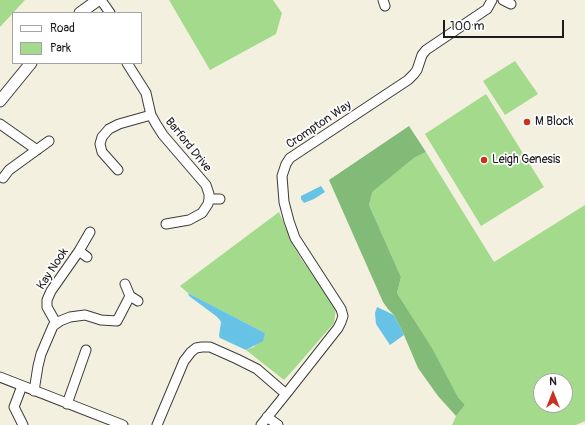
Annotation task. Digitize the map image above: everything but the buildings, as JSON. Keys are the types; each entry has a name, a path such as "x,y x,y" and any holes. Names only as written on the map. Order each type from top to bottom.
{"main road":[{"path":"81,12 98,0"},
{"path":"0,101 30,64"}],"street":[{"path":"101,0 109,12"},
{"name":"Crompton Way","path":"261,425 338,328 343,316 338,303 295,238 284,202 282,176 283,169 290,158 408,80 417,70 418,63 426,50 487,9 492,0"},
{"name":"Barford Drive","path":"128,64 146,93 151,115 156,124 163,135 206,185 209,199"},
{"path":"118,170 102,152 100,144 102,137 109,129 119,124 151,115"},
{"path":"0,124 36,150"},
{"path":"3,178 10,170 49,141"},
{"path":"166,224 189,220 202,213 208,204 209,199 220,199"},
{"name":"Kay Nook","path":"56,323 47,307 47,300 50,291 79,251 90,232"},
{"name":"Kay Nook","path":"79,251 87,257"},
{"path":"125,284 130,296 138,301"},
{"path":"34,391 41,354 53,326 56,323 70,317 85,315 101,320 117,321 130,296"},
{"path":"157,425 184,361 196,348 206,347 214,349 257,369 286,394"},
{"path":"67,404 86,350"},
{"path":"0,377 67,404 98,421 123,425"},
{"path":"22,386 14,406 23,425"},
{"path":"267,417 278,425"}],"green space":[{"path":"0,0 25,0 14,12 12,12 12,14 0,27"},
{"path":"169,0 273,0 282,13 276,34 210,70"},
{"path":"515,61 538,94 505,115 483,81"},
{"name":"Leigh Genesis","path":"486,94 544,187 481,226 425,134"},
{"path":"409,126 426,152 414,158 372,192 369,205 401,277 397,293 432,348 458,397 465,405 456,416 438,396 418,368 394,315 383,302 329,180"},
{"path":"426,152 494,262 585,205 585,421 576,425 452,425 456,416 465,405 458,397 431,347 397,293 401,277 369,205 371,192 414,158"},
{"path":"279,212 294,247 336,308 334,323 284,380 246,350 254,347 265,333 188,293 180,286"}],"water":[{"path":"321,186 325,192 304,203 301,196"},
{"path":"188,293 265,333 263,341 246,350 220,338 221,322 219,319 189,296"},
{"path":"377,307 394,315 404,335 390,345 376,324 375,313"}],"place":[{"name":"M Block","path":"527,122"},
{"name":"Leigh Genesis","path":"484,160"}]}
